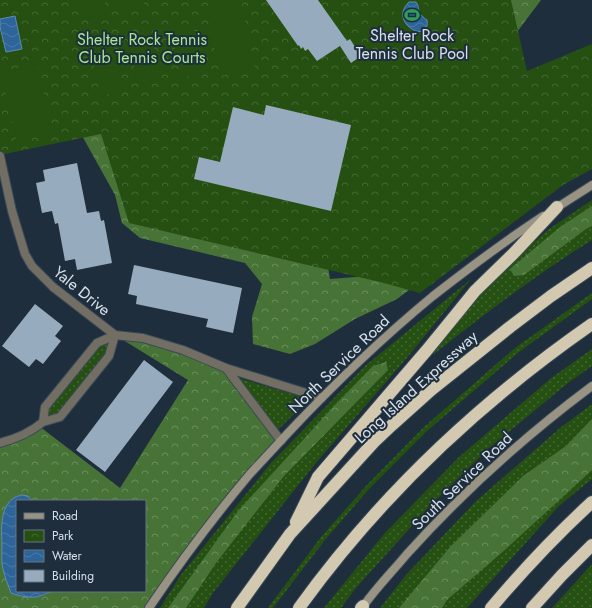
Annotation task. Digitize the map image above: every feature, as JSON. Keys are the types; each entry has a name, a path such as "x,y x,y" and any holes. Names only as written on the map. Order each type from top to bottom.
{"highway":[{"path":"290,534 318,477 427,350 475,291 514,253 557,207"},
{"name":"Long Island Expressway","path":"237,608 290,534 374,442 426,395 515,323 592,268"},
{"path":"299,608 351,542 421,466 476,415 535,365 592,324"},
{"path":"491,608 558,533 592,502"},
{"path":"532,608 592,545"}],"main road":[{"name":"North Service Road","path":"149,608 217,515 250,475 322,398 357,364 433,297 493,250 592,185"},
{"name":"South Service Road","path":"362,607 421,539 465,494 521,443 560,410 592,386"}],"street":[{"name":"Yale Drive","path":"0,156 14,218 25,254 32,266 53,287 115,335 143,338 176,348 226,368 322,398"},
{"path":"43,422 45,407 98,344 115,335"},
{"path":"0,443 34,429 43,422 60,417 109,356 115,335"},
{"path":"226,368 281,442"}],"green space":[{"name":"Shelter Rock Tennis Club Tennis Courts","path":"0,0 511,0 527,71 592,44 592,169 563,185 420,293 380,282 129,223 101,134 0,155"},
{"path":"80,0 104,0 108,15 85,20"},
{"path":"119,0 143,0 145,8 122,13"},
{"path":"241,0 255,69 220,76 206,7"},
{"path":"398,0 421,0 432,13 435,24 427,35 420,38 410,38 402,31 396,22 394,15"},
{"path":"486,0 541,0 508,44"},
{"path":"193,24 204,73 181,78 171,29"},
{"name":"Shelter Rock Tennis Club Tennis Courts","path":"151,33 162,82 139,87 128,38"},
{"path":"113,42 124,91 101,96 90,47"},
{"path":"37,64 53,133 17,142 1,72"},
{"path":"71,116 324,243 330,279 380,275 429,275 397,299 355,319 315,344 290,354 253,344 252,317 262,284 245,263 140,238 122,223 115,195"},
{"path":"592,200 592,240 531,280 434,354 431,350 497,274 549,229"},
{"path":"592,206 592,226 524,275 514,276 510,269 560,227"},
{"path":"471,279 406,359 315,464 213,593 204,608 160,608 180,576 270,464 365,366"},
{"path":"592,293 592,299 519,352 427,431 369,489 325,540 273,608 268,608 321,537 366,486 424,427 515,348"},
{"path":"115,335 109,356 60,417 43,422 45,407 97,343"},
{"path":"115,335 143,338 226,368 281,441 250,475 149,608 0,608 0,443 39,426 120,488 188,380"},
{"path":"592,349 592,366 568,383 488,449 429,507 355,589 341,608 324,608 384,534 459,457 550,379"},
{"path":"386,362 388,370 284,476 216,563 186,608 168,608 238,511 334,406 373,366"},
{"path":"235,377 309,399 278,430"},
{"path":"592,404 592,479 559,506 467,608 380,608 406,575 475,502 560,428"},
{"path":"592,419 592,470 507,548 447,600 442,608 399,608 450,547 523,476 566,446"},
{"path":"592,564 592,608 552,608"}],"water":[{"name":"Shelter Rock Tennis Club Pool","path":"409,2 416,2 420,14 427,20 426,28 423,31 411,29 406,24 403,17 404,10"},
{"path":"15,16 22,49 6,52 0,27 0,19"},
{"path":"22,495 28,496 31,500 16,500 16,592 49,592 37,597 26,597 11,593 2,566 3,514 9,502"}],"building":[{"path":"266,0 318,0 347,41 350,39 361,56 351,63 340,46 346,42 317,61 308,49 305,51 303,47 301,49 299,45 298,46"},
{"path":"266,105 351,125 331,211 194,179 199,157 220,162 233,107 264,115"},
{"path":"77,163 87,213 99,211 101,221 104,220 112,263 77,270 75,259 65,261 58,223 55,224 52,211 42,213 36,183 45,181 43,170"},
{"path":"134,265 242,288 233,333 206,327 208,319 136,304 137,296 128,294"},
{"path":"35,304 63,326 55,336 61,341 43,364 36,359 29,367 2,346"},
{"path":"144,360 173,382 105,472 76,450"}],"place":[{"name":"Shelter Rock Tennis Club Pool","path":"412,15"}]}
